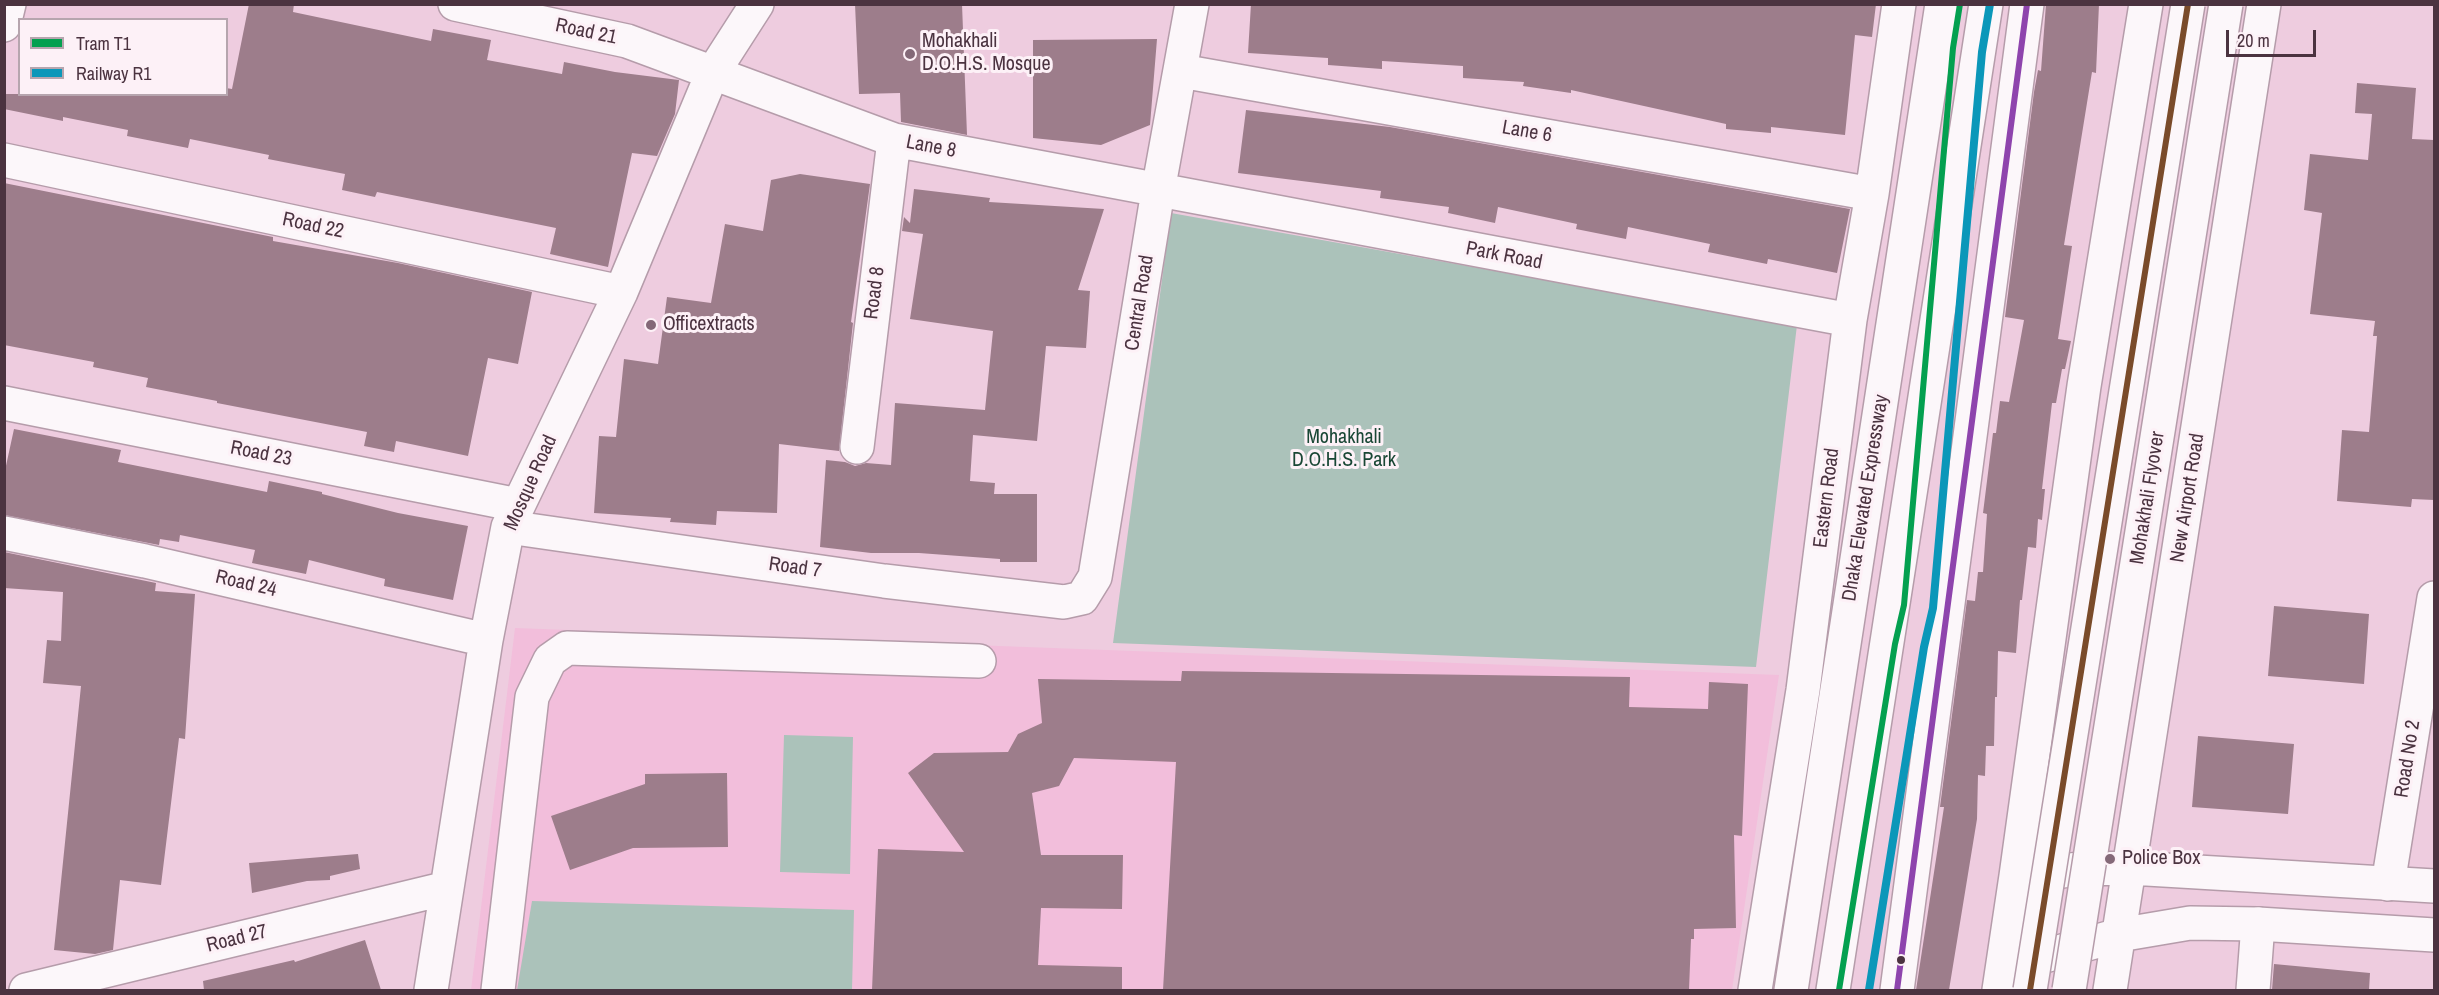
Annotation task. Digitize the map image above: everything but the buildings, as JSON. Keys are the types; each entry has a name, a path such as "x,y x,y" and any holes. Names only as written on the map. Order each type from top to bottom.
{"main road":[{"path":"4,25 9,4"},
{"name":"Road 21","path":"455,4 627,41 712,74"},
{"name":"Mosque Road","path":"431,990 486,640 513,516 621,292 712,74 758,4"},
{"name":"Central Road","path":"1082,598 1095,577 1158,191 1192,4"},
{"name":"Eastern Road","path":"1755,990 1803,690 1850,320 1872,194 1899,4"},
{"name":"Dhaka Elevated Expressway","path":"1791,990 1942,4"},
{"path":"1833,990 1986,4"},
{"path":"1897,990 2027,4"},
{"path":"2146,4 2084,386 2000,980 2119,935 2190,923 2258,924 2434,935"},
{"name":"Mohakhali Flyover","path":"2030,990 2188,4"},
{"name":"Mohakhali Flyover","path":"2069,990 2226,4"},
{"name":"New Airport Road","path":"2110,990 2265,4"},
{"name":"Lane 6","path":"1181,70 1872,194"},
{"name":"Lane 8","path":"712,74 894,140 1158,191"},
{"name":"Road 8","path":"857,447 894,140"},
{"name":"Road 22","path":"4,160 621,292"},
{"name":"Park Road","path":"1158,191 1850,320"},
{"name":"Road 23","path":"4,403 513,516"},
{"name":"Road 7","path":"513,516 884,581 1064,602 1082,598"},
{"name":"Road 24","path":"4,532 145,561 486,640"},
{"name":"Road No 2","path":"2388,884 2434,598"},
{"path":"498,990 532,697 550,660 567,648 979,662"},
{"path":"2016,876 2079,869 2130,868 2434,886"},
{"name":"Road 27","path":"26,990 447,888"},
{"path":"2253,990 2258,924"}],"shaded area":[{"path":"515,628 1779,675 1732,990 471,990"}],"green space":[{"name":"Mohakhali D.O.H.S. Park","path":"1171,213 1797,325 1756,667 1113,643"},
{"path":"784,735 853,737 850,874 780,872"},
{"path":"532,901 854,910 852,990 517,990"}],"tram line":[{"name":"T1","path":"1839,990 1895,644 1904,605 1953,48 1960,4"}],"rail line":[{"name":"R1","path":"1869,990 1924,647 1933,608 1982,52 1990,4"}],"transit line":[{"path":"1897,990 2027,4"},
{"path":"2030,990 2188,4"}],"place":[{"name":"Mohakhali D.O.H.S. Mosque","path":"910,54"},
{"name":"Officextracts","path":"651,325"},
{"name":"Police Box","path":"2110,859"}]}
